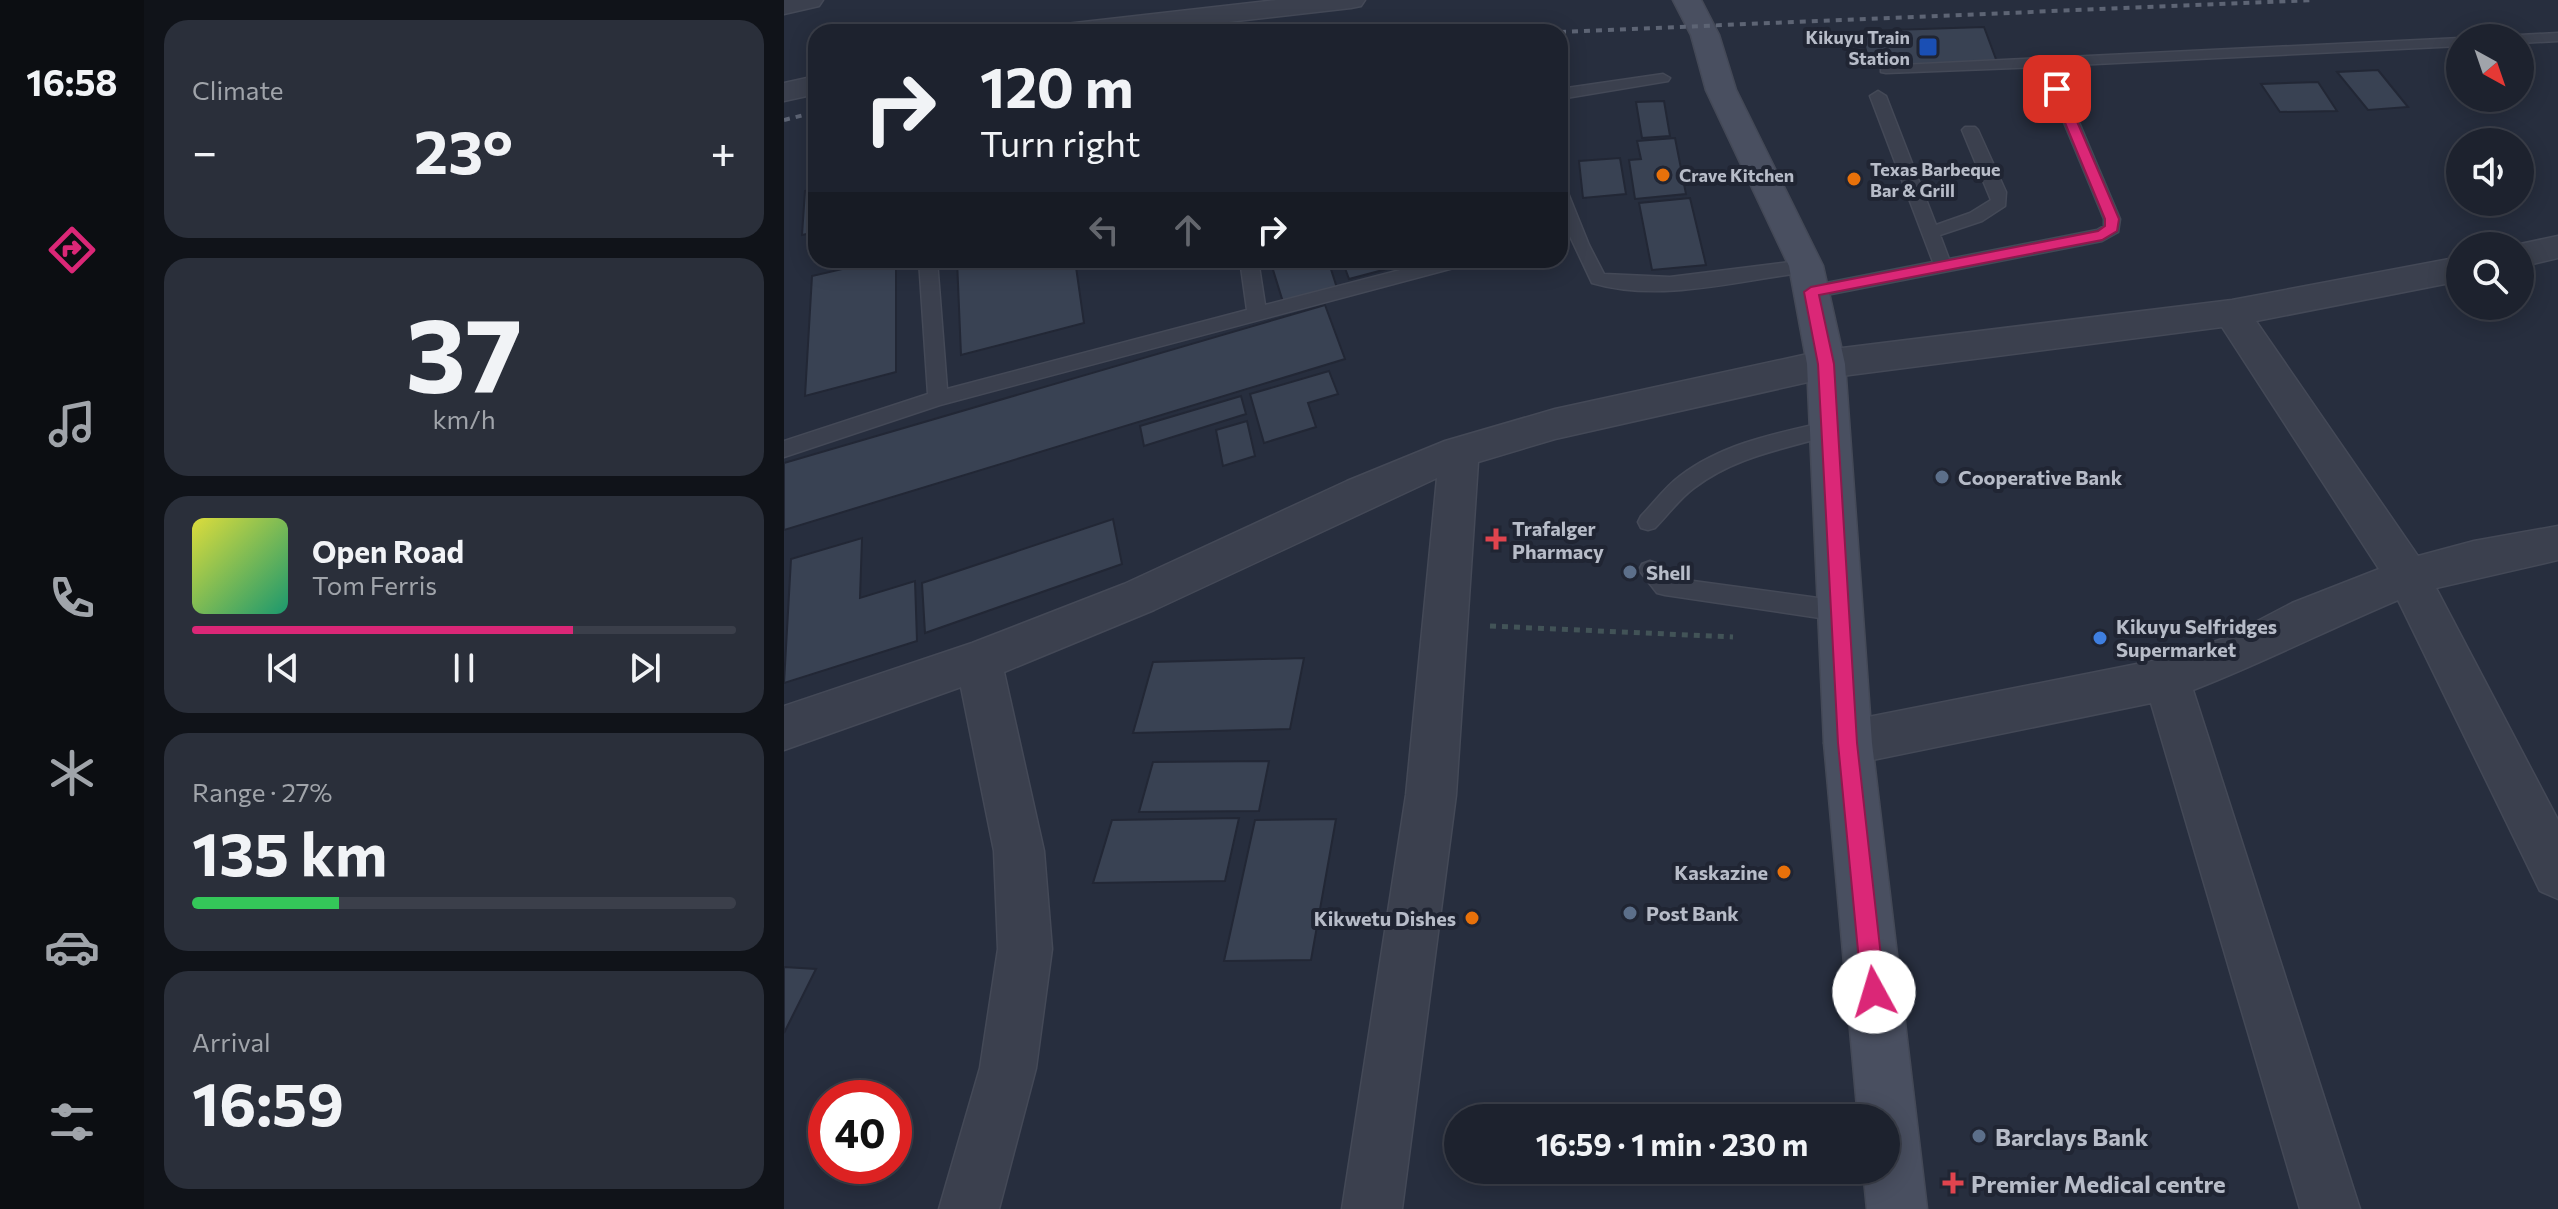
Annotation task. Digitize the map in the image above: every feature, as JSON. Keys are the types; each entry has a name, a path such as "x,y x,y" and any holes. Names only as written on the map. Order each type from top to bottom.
{"street":[{"path":"784,6 809,0"},
{"path":"1116,24 1223,7 1351,0"},
{"path":"1687,0 1705,35 1721,90 1809,279 1826,364 1848,743 1897,1209"},
{"path":"784,92 808,87"},
{"path":"2534,252 2558,247"},
{"path":"784,728 979,661 1139,597 1361,493 1459,452 1555,424 1826,364 2232,313 2446,272"},
{"path":"2232,313 2408,577 2558,873"},
{"path":"1372,1209 1431,795 1459,452"},
{"path":"1848,743 2167,679 2240,652 2308,617 2408,577 2474,559 2558,543"},
{"path":"969,1209 1008,1068 1025,949 1019,851 979,661"},
{"path":"2167,679 2330,1209"}],"lane":[{"path":"2534,38 2558,37"},
{"path":"1886,69 2446,43"},
{"path":"1568,214 1598,279 1615,285 1809,279 1943,265 2102,235 2112,228 2112,219 2046,62"},
{"path":"1568,93 1663,78"},
{"path":"1878,96 1943,265"},
{"path":"1930,233 1976,217 1999,202 1998,192 1970,130"},
{"path":"929,268 938,398"},
{"path":"1250,268 1257,314"},
{"path":"784,449 938,398 1431,268"},
{"path":"1648,522 1687,481 1724,458 1830,428"},
{"path":"1650,570 1665,586 1840,611"}],"path":[{"path":"1476,626 1733,637"}],"building":[{"name":"Kikuyu Train Station","path":"1984,27 1997,62 1870,66 1861,31"},
{"path":"2378,70 2408,107 2368,110 2337,72"},
{"path":"2318,82 2337,111 2280,112 2261,84"},
{"path":"1664,101 1670,136 1642,138 1636,102"},
{"path":"1675,138 1686,194 1635,199 1629,160 1641,159 1637,141"},
{"path":"1620,158 1626,194 1583,198 1579,161"},
{"path":"808,190 808,234 802,235 805,191"},
{"path":"1690,198 1706,265 1652,270 1639,203"},
{"path":"846,268 896,268 896,372 805,396 812,276"},
{"path":"957,268 1076,268 1084,323 961,355"},
{"path":"1272,268 1331,268 1337,288 1283,302"},
{"path":"1345,268 1390,268 1349,279"},
{"path":"1325,305 1345,359 784,530 784,463"},
{"path":"1329,371 1338,394 1308,403 1316,427 1264,443 1250,394"},
{"path":"1241,396 1246,414 1144,446 1140,426"},
{"path":"1247,421 1255,456 1223,466 1216,430"},
{"path":"1113,519 1122,564 925,633 922,583"},
{"path":"862,538 860,598 915,581 917,641 784,683 791,559"},
{"path":"1304,658 1290,729 1133,733 1153,662"},
{"path":"1269,761 1259,811 1139,812 1153,762"},
{"path":"1239,818 1225,881 1093,883 1112,820"},
{"path":"1336,819 1311,960 1224,961 1255,820"},
{"path":"784,967 816,969 784,1033"}],"railway":[{"path":"1568,32 2313,0"},
{"path":"784,120 808,114"}],"place":[{"name":"Kikuyu Train Station","path":"1928,47"},
{"name":"Crave Kitchen","path":"1663,175"},
{"name":"Texas Barbeque Bar & Grill","path":"1854,179"},
{"name":"Cooperative Bank","path":"1942,477"},
{"name":"Trafalger Pharmacy","path":"1496,539"},
{"name":"Shell","path":"1630,572"},
{"name":"Kikuyu Selfridges Supermarket","path":"2100,638"},
{"name":"Kaskazine","path":"1784,872"},
{"name":"Post Bank","path":"1630,913"},
{"name":"Kikwetu Dishes","path":"1472,918"},
{"name":"Barclays Bank","path":"1979,1136"},
{"name":"Premier Medical centre","path":"1953,1183"}],"route":[{"path":"1874,992 1848,743 1826,364 1811,292 2102,235 2112,228 2112,219 2057,89"}]}
